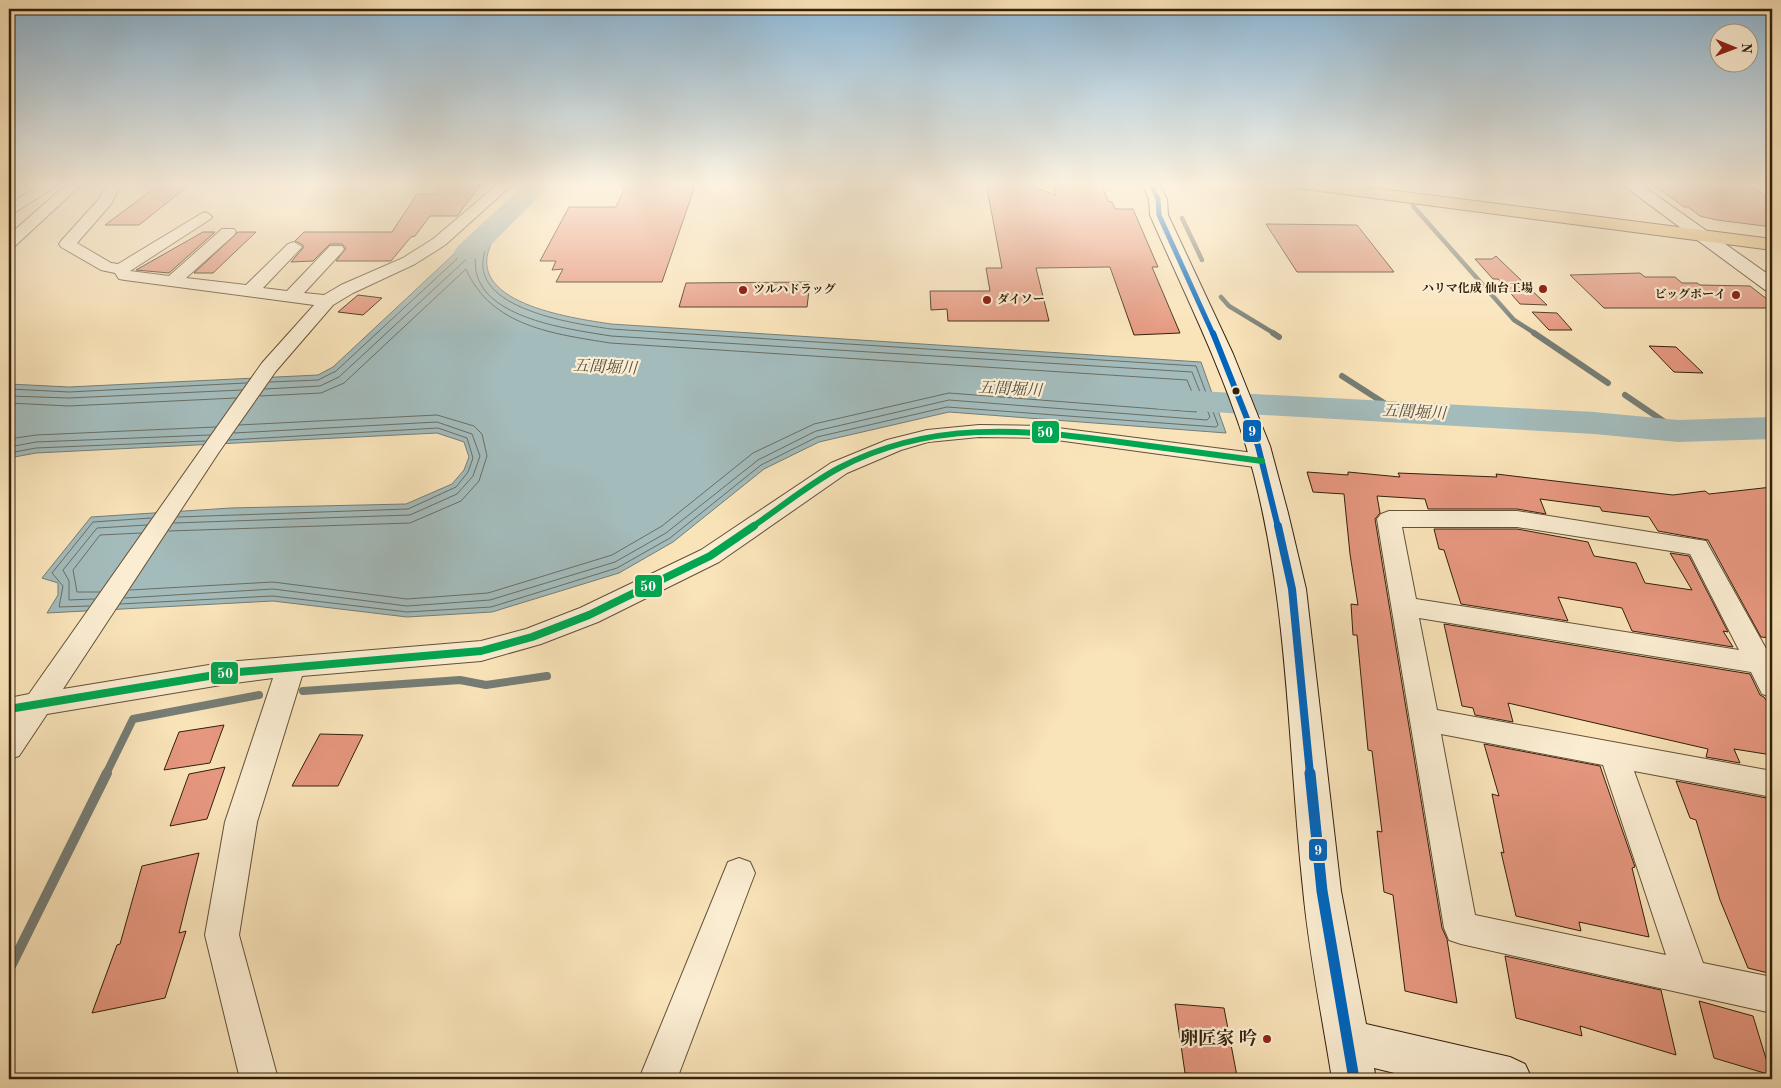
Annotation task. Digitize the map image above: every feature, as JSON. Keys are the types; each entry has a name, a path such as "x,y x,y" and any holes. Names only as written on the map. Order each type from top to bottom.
{"highway":[{"path":"1686,234 1772,245"},
{"path":"1749,234 1772,237"}],"street":[{"path":"9,243 19,234"},
{"path":"76,234 67,244 107,268 121,269 177,234"},
{"path":"173,281 226,234"},
{"path":"9,747 30,702 269,367 326,301 347,289 409,261 448,234"},
{"path":"1168,234 1222,354 1260,453 1292,589 1322,891 1351,1060 1510,1079"},
{"path":"1700,234 1772,286"},
{"path":"250,291 294,247"},
{"path":"291,297 336,249"},
{"path":"121,269 125,275 326,301"},
{"path":"30,702 227,673 290,666 481,651 532,637 589,615 710,556 839,468 894,445 927,436 979,431 1042,432 1260,453"},
{"path":"1768,672 1698,547 1517,519 1389,519 1426,720 1461,928 1772,995"},
{"path":"1404,606 1768,672"},
{"path":"259,1079 222,935 241,822 290,666"},
{"path":"1426,720 1772,784"},
{"path":"1614,754 1691,977"},
{"path":"658,1079 739,873"}],"water":[{"path":"476,234 497,234 493,240 487,261 492,279 505,293 525,303 571,317 611,324 1201,362 1226,433 949,412 819,442 764,469 673,542 619,573 492,612 407,617 273,601 47,613 58,595 58,583 42,578 91,517 231,508 406,504 452,484 464,470 469,457 464,442 437,433 36,453 9,458 9,384 69,387 318,375 333,367"}],"building":[{"path":"200,234 213,234 169,273 136,270"},
{"path":"236,234 254,234 213,273 194,273"},
{"path":"302,234 417,234 411,237 391,261 336,261 346,248 342,244 330,244 313,261 291,262 303,248 303,245 295,241"},
{"path":"555,234 679,234 662,282 556,282 563,269 552,270 556,261 540,261"},
{"path":"996,234 1144,234 1158,267 1152,267 1180,333 1134,335 1110,267 1036,268 1049,321 948,321 947,309 931,310 930,291 990,291 986,268 1002,268"},
{"path":"1272,234 1364,234 1394,272 1297,272"},
{"path":"1496,256 1547,305 1520,304 1498,279 1493,279 1475,259 1492,259"},
{"path":"1640,273 1645,277 1675,277 1682,283 1750,286 1772,303 1772,308 1604,308 1570,275"},
{"name":"ツルハドラッグ","path":"810,282 807,307 679,307 686,283"},
{"path":"358,295 382,298 363,315 338,312"},
{"path":"1532,312 1557,313 1572,330 1549,330"},
{"path":"1649,346 1676,347 1703,373 1674,372"},
{"path":"1307,472 1348,475 1348,472 1400,477 1398,473 1497,477 1496,474 1673,495 1705,491 1709,494 1772,487 1772,638 1761,637 1708,540 1658,531 1649,517 1602,511 1600,507 1540,499 1546,514 1517,509 1428,509 1425,499 1377,496 1380,513 1375,519 1442,928 1447,939 1457,1003 1405,991 1393,895 1384,892 1377,831 1382,832 1372,751 1368,750 1357,635 1353,635 1351,604 1358,605 1350,554 1344,494 1313,492"},
{"path":"1434,529 1517,529 1588,542 1594,556 1636,563 1645,583 1692,590 1670,553 1689,556 1728,632 1723,631 1733,647 1632,631 1622,608 1558,597 1568,621 1461,604 1444,550 1439,549"},
{"path":"1444,624 1750,674 1760,695 1764,697 1772,709 1772,755 1734,749 1740,763 1706,757 1708,749 1508,703 1513,722 1475,715 1473,708 1462,706"},
{"path":"224,725 210,763 164,770 179,732"},
{"path":"320,734 363,735 338,786 292,786"},
{"path":"1484,744 1600,766 1635,867 1632,868 1649,937 1579,922 1581,931 1516,916 1501,852 1504,853 1492,794 1499,796"},
{"path":"225,767 207,819 170,826 189,774"},
{"path":"1676,781 1772,799 1772,974 1748,968 1720,900 1696,820 1690,818"},
{"path":"199,853 179,933 186,931 165,998 92,1013 117,945 120,944 142,866"},
{"path":"1505,956 1661,990 1676,1055 1580,1026 1582,1036 1516,1018"},
{"path":"1699,1001 1753,1016 1771,1075 1714,1058"},
{"path":"1175,1004 1224,1008 1237,1076 1185,1073"}],"waterway":[{"name":"五間堀川","path":"468,252 487,234"},
{"path":"1190,234 1202,260"},
{"path":"1438,234 1514,320 1536,334"},
{"path":"1221,297 1229,306 1275,334"},
{"path":"1273,333 1279,337"},
{"path":"1534,333 1608,383"},
{"path":"1342,376 1398,412"},
{"path":"1625,395 1678,431"},
{"name":"五間堀川","path":"1160,399 1594,423 1678,431 1772,428"},
{"path":"303,691 460,680 486,685 547,676"},
{"path":"106,774 133,719 259,695"},
{"path":"9,970 107,773"}],"transit line":[{"name":"9","path":"1168,234 1222,354 1258,446 1292,589 1322,891 1354,1079"},
{"name":"50","path":"9,709 227,673 481,651 532,637 589,615 710,556 839,468 894,445 927,436 979,431 1042,432 1262,461"}],"place":[{"name":"ハリマ化成 仙台工場","path":"1543,289"},
{"name":"ツルハドラッグ","path":"743,290"},
{"name":"ビッグボーイ","path":"1736,295"},
{"name":"ダイソー","path":"987,300"},
{"name":"卵匠家 吟","path":"1267,1039"}]}
